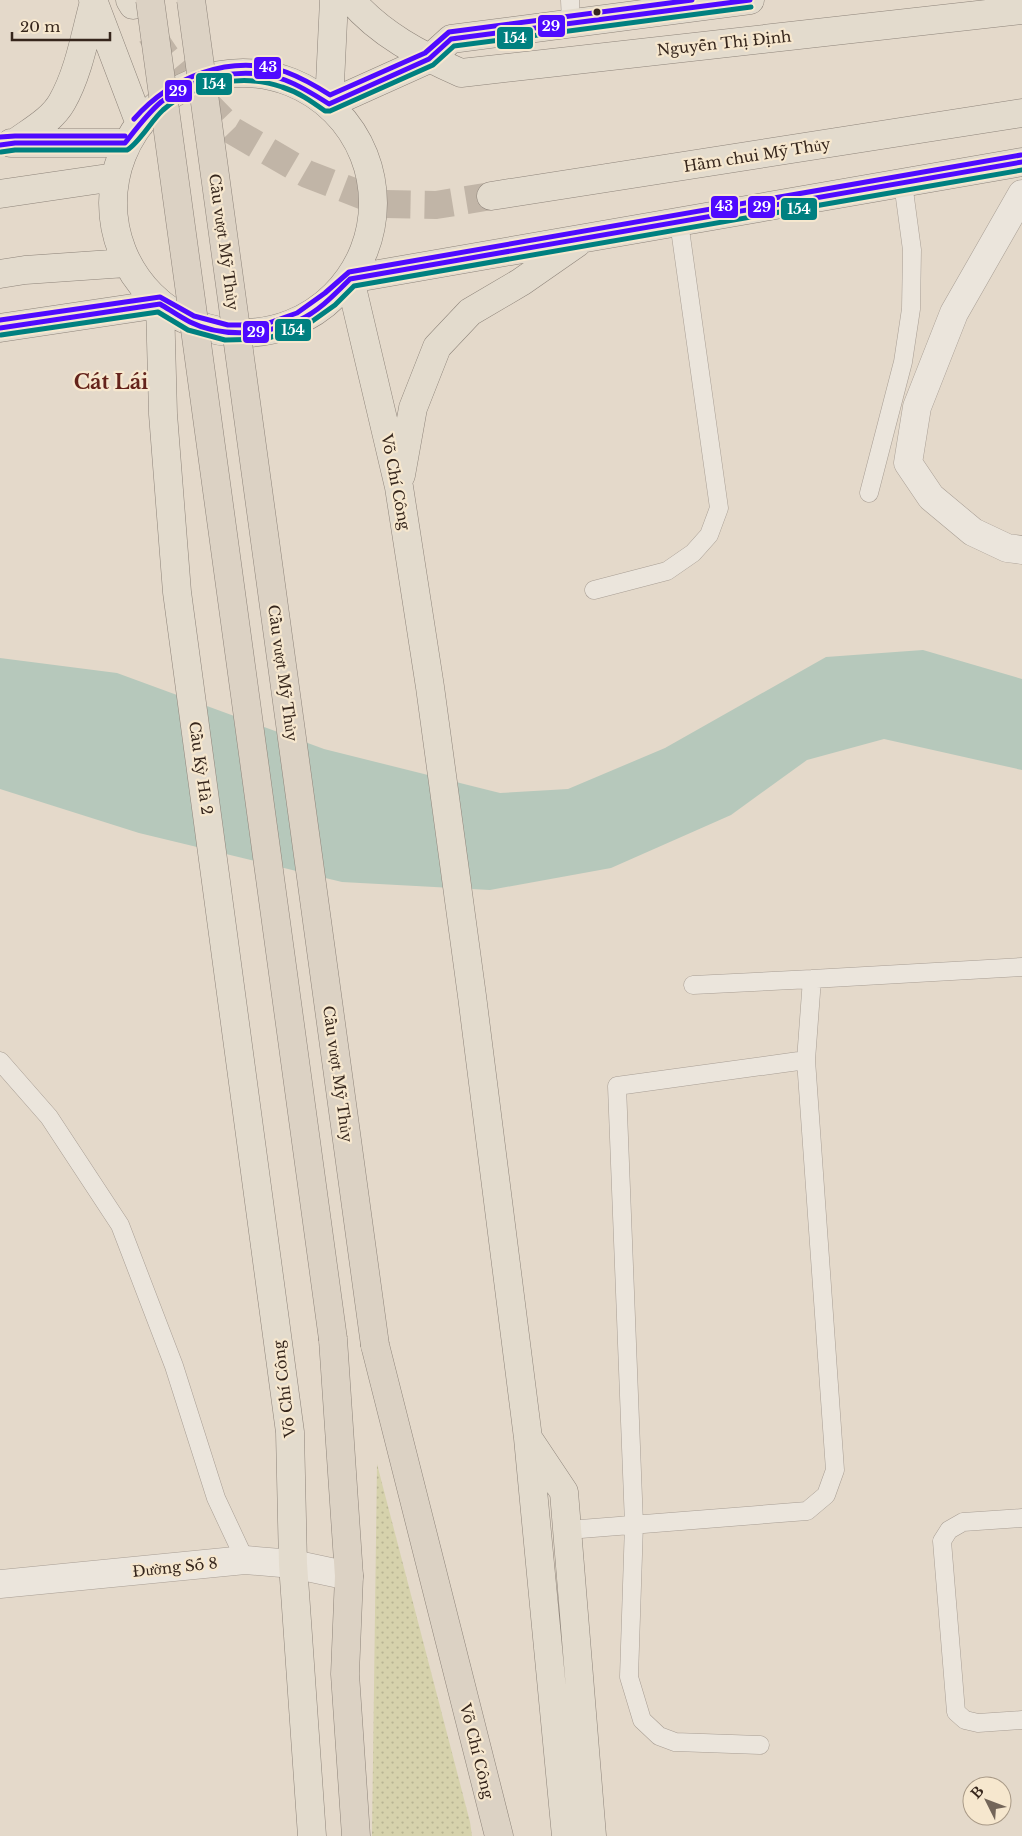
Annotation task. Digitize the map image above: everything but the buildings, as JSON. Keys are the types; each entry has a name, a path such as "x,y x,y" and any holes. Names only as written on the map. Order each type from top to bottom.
{"highway":[{"name":"Cầu vượt Mỹ Thủy","path":"191,0 375,1345"},
{"path":"138,2 333,1338 349,1576 346,1674 356,1836"},
{"name":"Võ Chí Công","path":"375,1345 499,1836"}],"main road":[{"path":"329,104 334,0"},
{"name":"Nguyễn Thị Định","path":"351,0 385,32 429,59 461,73 1022,10"},
{"path":"93,1 132,133"},
{"path":"7,144 46,121 61,103 75,71 93,1"},
{"path":"329,104 429,59 451,39 570,11 740,1"},
{"path":"242,73 271,76 299,85 329,104 347,122 360,146 370,174 373,203 370,232 363,256 350,279 330,299 300,320 264,332 227,333 191,323 160,304 142,287 126,263 116,235 112,206 115,177 132,133 160,102 185,86 213,76 242,73"},
{"name":"Hầm chui Mỹ Thủy","path":"491,196 1022,113"},
{"path":"7,144 132,133"},
{"path":"350,279 1022,162"},
{"path":"0,194 115,177"},
{"path":"399,487 413,408 437,348 470,312 521,282 585,238"},
{"path":"0,274 24,270 126,263"},
{"name":"Võ Chí Công","path":"350,279 399,487 430,687 472,996 528,1438"},
{"path":"0,329 160,304"},
{"name":"Cầu Kỳ Hà 2","path":"160,304 163,414 177,592 225,944"},
{"name":"Võ Chí Công","path":"225,944 290,1432 293,1564 312,1836"},
{"path":"528,1438 564,1492 592,1836"},
{"path":"528,1438 566,1836"}],"street":[{"path":"1022,194 954,314 917,407 908,464 931,497 973,532 1007,548 1022,550"},
{"name":"Đường Số 8","path":"0,1584 245,1560 293,1564 349,1576"}],"lane":[{"path":"869,493 903,362 911,309 912,250 903,183"},
{"path":"594,590 667,572 693,553 709,535 719,508 679,222"},
{"path":"693,985 1022,967"},
{"path":"568,1530 807,1512 826,1495 835,1470 806,1060 812,979"},
{"path":"760,1745 675,1742 659,1736 642,1720 628,1677 634,1524 617,1086 806,1060"},
{"path":"0,1061 49,1117 120,1225 174,1366 216,1498 245,1560"},
{"path":"1022,1518 963,1522 949,1530 942,1541 956,1712 965,1720 978,1723 1022,1720"}],"shaded area":[{"path":"923,650 1022,679 1022,770 884,739 807,760 731,815 611,868 490,890 342,882 139,833 0,789 0,658 117,673 324,749 500,793 568,789 665,748 826,657"},
{"path":"377,1464 470,1822 472,1836 372,1836"}],"tunnel":[{"path":"151,34 165,55 199,96 233,131 307,174 385,204 436,205 491,196"}],"transit line":[{"name":"43","path":"134,119 165,91 203,73 223,67 244,65 286,72 309,82 330,95 425,53 449,32 692,0"},
{"name":"29","path":"0,145 15,143 125,143 161,102 189,85 220,76 253,73 285,80 329,104 429,59 451,39 750,0"},
{"name":"154","path":"1,152 15,150 127,150 132,147 163,110 175,101 189,93 219,83 235,81 267,83 294,91 325,111 330,111 433,65 454,46 751,7"},
{"name":"43","path":"0,137 125,136"},
{"name":"43","path":"0,320 160,297 194,316 228,325 263,325 297,313 325,293 349,272 1021,155"},
{"name":"29","path":"0,328 160,304 186,320 216,331 244,333 273,329 306,317 326,302 350,279 1022,162"},
{"name":"154","path":"1,335 158,312 188,330 225,340 265,339 304,327 335,305 354,286 1022,170"}],"district":[{"name":"Cát Lái","path":"111,382"}]}
